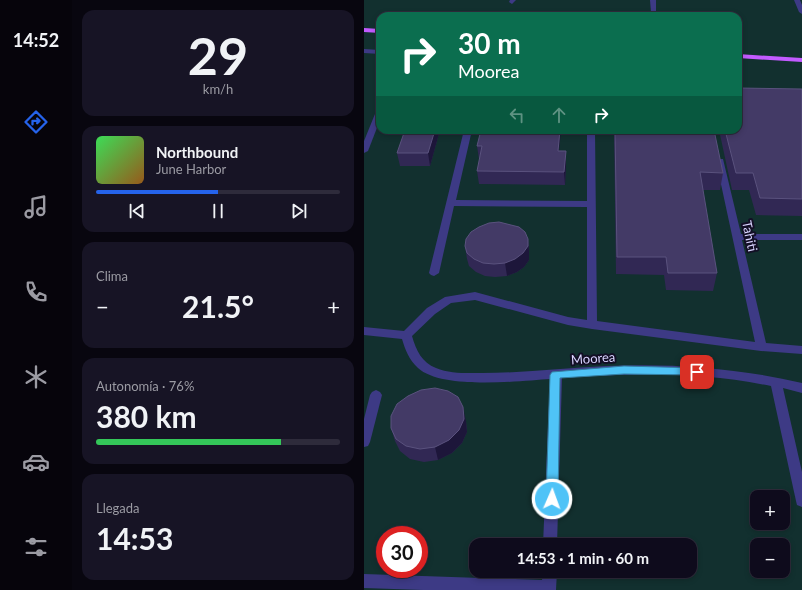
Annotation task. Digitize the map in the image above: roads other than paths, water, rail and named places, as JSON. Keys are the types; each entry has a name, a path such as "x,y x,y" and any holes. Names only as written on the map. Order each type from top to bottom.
{"main road":[{"path":"364,30 376,31"},
{"path":"742,56 802,60"}],"street":[{"path":"653,0 654,12"},
{"path":"797,0 802,12"},
{"path":"364,51 376,52"},
{"path":"364,151 376,121"},
{"path":"434,272 467,134"},
{"path":"591,134 592,325"},
{"name":"Tahiti","path":"718,153 761,347"},
{"path":"450,203 591,204"},
{"path":"737,237 802,238"},
{"path":"364,331 406,335 431,311 449,300 475,296 568,321 592,325 761,347 802,350"},
{"name":"Moorea","path":"406,335 413,357 430,371 457,377 512,378 624,370 697,372 776,382 802,388"},
{"path":"550,538 556,375"},
{"path":"776,382 802,501"},
{"path":"364,442 376,395"},
{"path":"364,581 549,589 550,578"}]}
